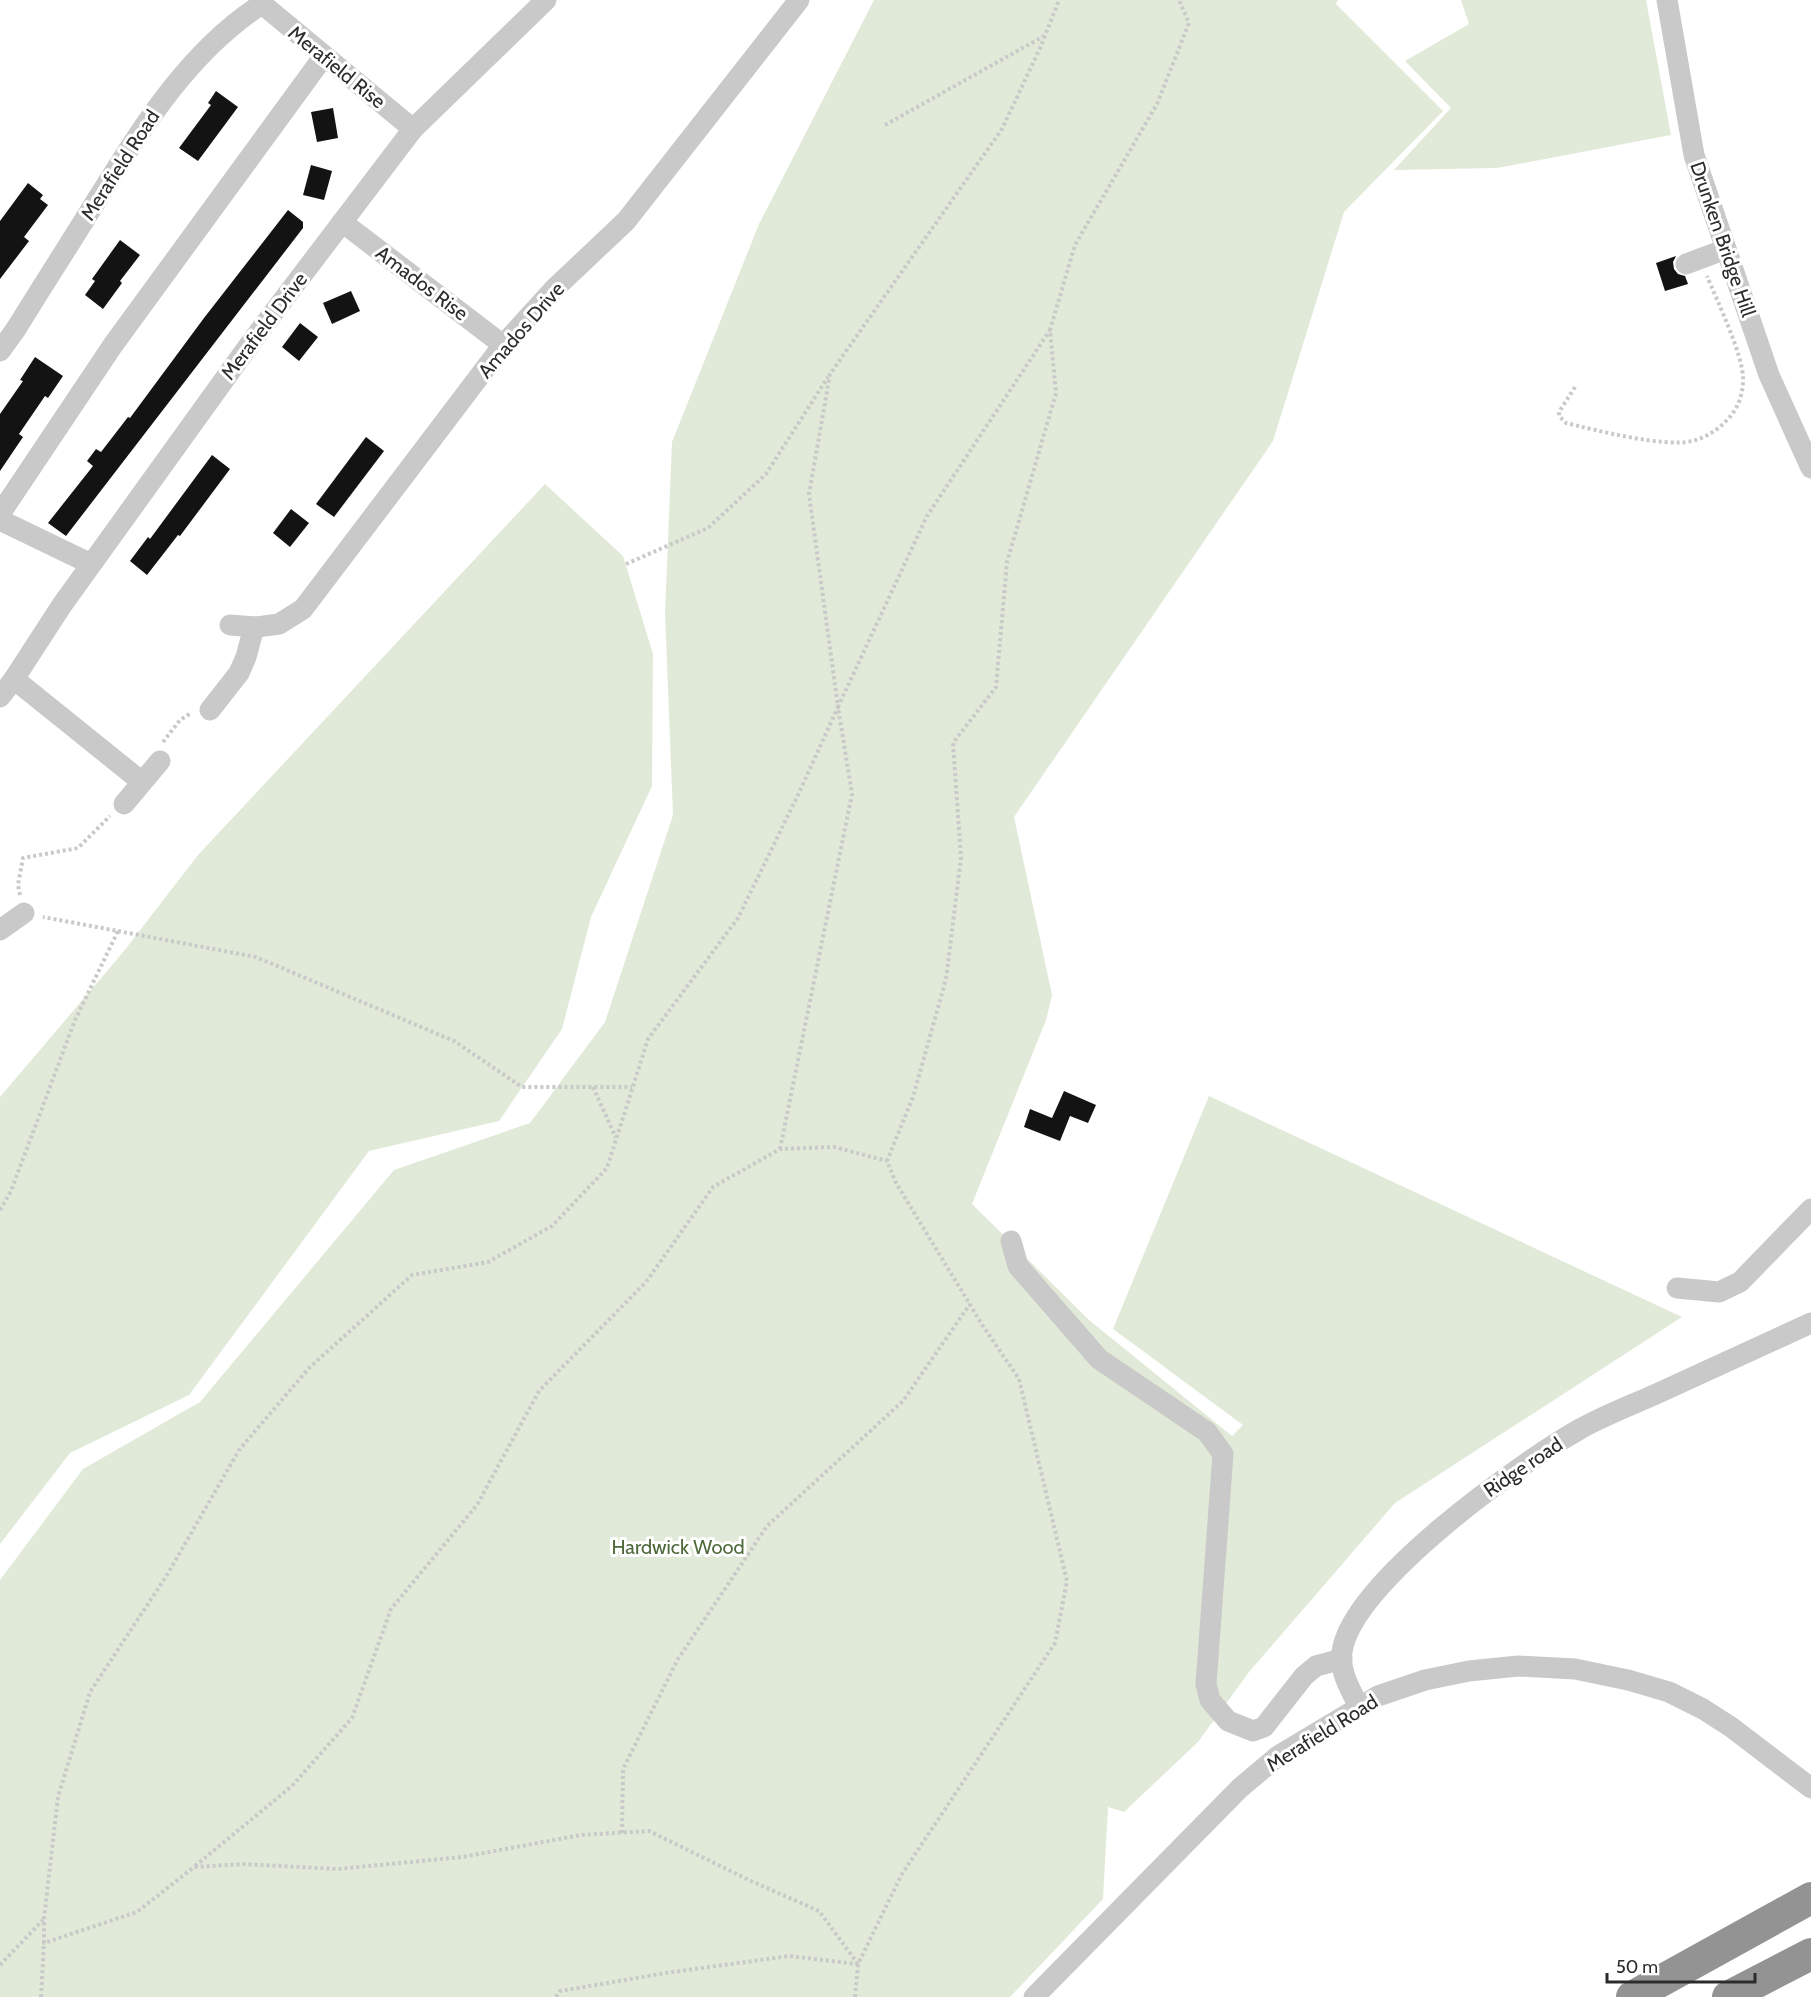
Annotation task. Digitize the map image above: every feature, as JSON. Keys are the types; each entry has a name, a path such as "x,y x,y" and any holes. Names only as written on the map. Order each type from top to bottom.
{"highway":[{"path":"1632,1997 1811,1898"},
{"path":"1728,1997 1811,1954"}],"street":[{"name":"Merafield Drive","path":"0,697 91,564 255,337 413,129 546,0"},
{"name":"Amados Drive","path":"230,624 254,627 279,624 303,609 503,345 553,290 626,221 799,0"},
{"name":"Drunken Bridge Hill","path":"1667,0 1694,155 1769,375 1811,468"},
{"name":"Merafield Rise","path":"262,2 413,129"},
{"name":"Merafield Road","path":"0,351 145,123 194,62 262,2"},
{"path":"0,514 113,345 324,56"},
{"name":"Amados Rise","path":"342,222 503,345"},
{"path":"1693,261 1726,249"},
{"path":"0,520 91,564"},
{"path":"210,710 239,673 254,627"},
{"path":"14,679 142,782"},
{"path":"124,804 160,761"},
{"path":"0,930 24,913"},
{"path":"1677,1288 1719,1292 1740,1282 1811,1209"},
{"path":"1011,1241 1018,1266 1099,1359 1207,1432 1223,1454 1206,1684 1210,1700 1228,1721 1253,1731 1264,1727 1304,1676 1316,1666 1342,1659"},
{"name":"Ridge road","path":"1359,1707 1346,1681 1342,1659 1346,1636 1367,1601 1411,1554 1486,1491 1580,1429 1811,1323"},
{"name":"Merafield Road","path":"1034,1997 1240,1788 1278,1756 1378,1696 1425,1680 1469,1671 1518,1666 1575,1669 1628,1680 1669,1692 1703,1709 1811,1788"}],"path":[{"path":"626,564 708,528 766,474 830,374 1002,129 1059,0"},
{"path":"40,1997 44,1919 58,1797 90,1692 167,1575 239,1450 309,1368 412,1275 488,1262 552,1226 607,1168 648,1040 738,918 798,795 927,516 1050,330 1075,245 1157,104 1189,23 1179,0"},
{"path":"885,125 1045,36"},
{"path":"1575,387 1559,412 1559,416 1566,423 1645,439 1680,442 1691,442 1722,426 1734,412 1742,394 1743,378 1740,362 1693,261"},
{"path":"855,1997 858,1964 902,1874 1055,1643 1067,1581 1019,1379 896,1183 887,1161 913,1097 946,979 961,858 952,743 996,687 1007,562 1056,393 1050,330"},
{"path":"780,1149 852,794 809,494 830,374"},
{"path":"124,804 78,848 22,858 18,885 24,913 256,957 454,1041 522,1087 632,1087"},
{"path":"0,1210 11,1191 75,1020 118,932"},
{"path":"593,1087 616,1138"},
{"path":"44,1943 137,1912 292,1786 352,1718 391,1609 477,1505 539,1391 646,1282 713,1187 780,1149 834,1147 887,1161"},
{"path":"622,1833 623,1769 678,1659 767,1526 903,1401 970,1304"},
{"path":"194,1866 243,1864 338,1869 462,1857 581,1835 649,1831 751,1881 819,1911 858,1964"},
{"path":"0,1965 44,1919"},
{"path":"556,1997 560,1991 789,1956 858,1964"}],"green space":[{"name":"Hardwick Wood","path":"874,0 1338,0 1336,4 1443,111 1344,212 1273,441 1014,817 1052,995 1046,1020 972,1204 1089,1320 1232,1436 1243,1425 1113,1329 1209,1096 1682,1317 1395,1503 1249,1672 1198,1742 1124,1812 1108,1807 1103,1899 1010,1997 0,1997 0,1580 83,1469 200,1402 394,1170 530,1123 605,1022 673,815 665,613 672,442 759,224"},
{"path":"1461,0 1646,0 1671,135 1497,168 1394,170 1451,108 1405,61 1469,24"},
{"path":"545,484 623,556 653,654 652,786 591,917 562,1029 499,1121 369,1151 189,1395 70,1453 0,1544 0,1097 124,951 198,855"}],"building":[{"path":"216,91 238,107 198,161 179,148 211,105 208,103"},
{"path":"333,108 338,138 317,142 311,112"},
{"path":"311,165 332,171 324,200 303,195"},
{"path":"28,183 43,195 40,199 48,205 24,237 29,241 0,279 0,221"},
{"path":"288,210 303,222 303,228 66,536 48,523 93,466 87,461 96,449 101,452 128,417 130,418"},
{"path":"120,240 140,255 120,281 122,283 103,309 85,295 95,281 92,279"},
{"path":"1676,256 1673,262 1674,269 1678,274 1685,276 1688,284 1665,291 1656,263"},
{"path":"351,291 360,311 332,324 323,303"},
{"path":"300,323 318,337 299,361 282,347"},
{"path":"35,357 63,376 48,398 45,396 19,434 23,437 0,471 0,414 23,381 20,380"},
{"path":"366,437 384,451 334,517 316,504"},
{"path":"212,455 230,469 180,536 178,535 147,575 130,561 148,537 150,539"},
{"path":"291,509 309,523 290,547 273,533"},
{"path":"1064,1091 1096,1105 1088,1123 1070,1116 1060,1141 1024,1127 1030,1109 1052,1118"}]}
